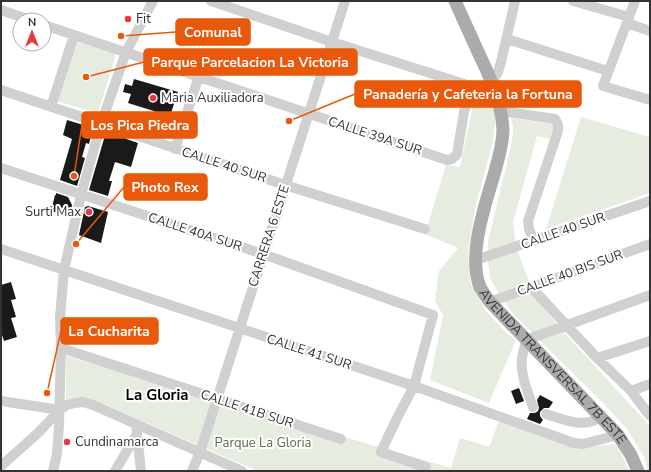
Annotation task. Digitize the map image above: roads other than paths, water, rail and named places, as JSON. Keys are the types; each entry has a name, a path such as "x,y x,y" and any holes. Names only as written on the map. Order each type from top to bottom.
{"main road":[{"name":"AVENIDA TRANSVERSAL 7B ESTE","path":"455,1 494,88 501,111 503,130 499,158 478,230 476,260 477,276 480,287 490,302 618,435 631,455 638,471"}],"street":[{"path":"53,471 57,454 60,410 60,317 64,270 81,195 101,124 126,52 152,1"},
{"path":"211,1 332,42 472,86 494,88 515,1"},
{"name":"CARRERA 6 ESTE","path":"192,471 200,452 345,1"},
{"path":"573,1 628,20 650,30"},
{"path":"636,1 603,86 650,100"},
{"path":"1,10 12,14"},
{"name":"CALLE 39A SUR","path":"52,28 447,160 455,158 464,112 472,86"},
{"path":"51,107 74,35"},
{"path":"506,39 608,71"},
{"path":"175,149 199,76"},
{"name":"CALLE 40 SUR","path":"1,90 285,186 425,229"},
{"path":"501,111 555,120 558,123 558,131 528,221 529,229 534,240"},
{"name":"CALLE 40A SUR","path":"1,168 263,254 433,315 414,386"},
{"name":"CALLE 40 SUR","path":"476,260 650,201"},
{"name":"CALLE 40 BIS SUR","path":"490,302 650,244"},
{"name":"CALLE 41 SUR","path":"1,249 414,386 574,443 583,444 618,435"},
{"path":"531,287 597,358 631,391 650,416"},
{"path":"533,407 522,372 522,359 526,340 650,295"},
{"path":"597,358 650,341"},
{"name":"CALLE 41B SUR","path":"61,348 341,439"},
{"path":"631,391 650,384"},
{"path":"414,386 381,452 426,467"},
{"path":"1,401 60,410"},
{"path":"1,466 38,433 60,410 67,405 83,402 93,405 136,429 200,452 242,471"},
{"path":"546,414 579,423 590,422 601,418"},
{"path":"115,471 136,429"},
{"path":"136,429 141,471"}],"place":[{"name":"Fit","path":"128,19"},
{"name":"Comunal","path":"121,36"},
{"name":"Parque Parcelacion La Victoria","path":"86,77"},
{"name":"Maria Auxiliadora","path":"153,98"},
{"name":"Panadería y Cafeteria la Fortuna","path":"289,121"},
{"name":"Los Pica Piedra","path":"74,176"},
{"name":"Surti Max","path":"89,212"},
{"name":"Photo Rex","path":"76,244"},
{"name":"La Cucharita","path":"47,393"},
{"name":"Cundinamarca","path":"67,442"}],"district":[{"name":"La Gloria","path":"157,395"}],"park label":[{"name":"Parque La Gloria","path":"263,443"}]}
